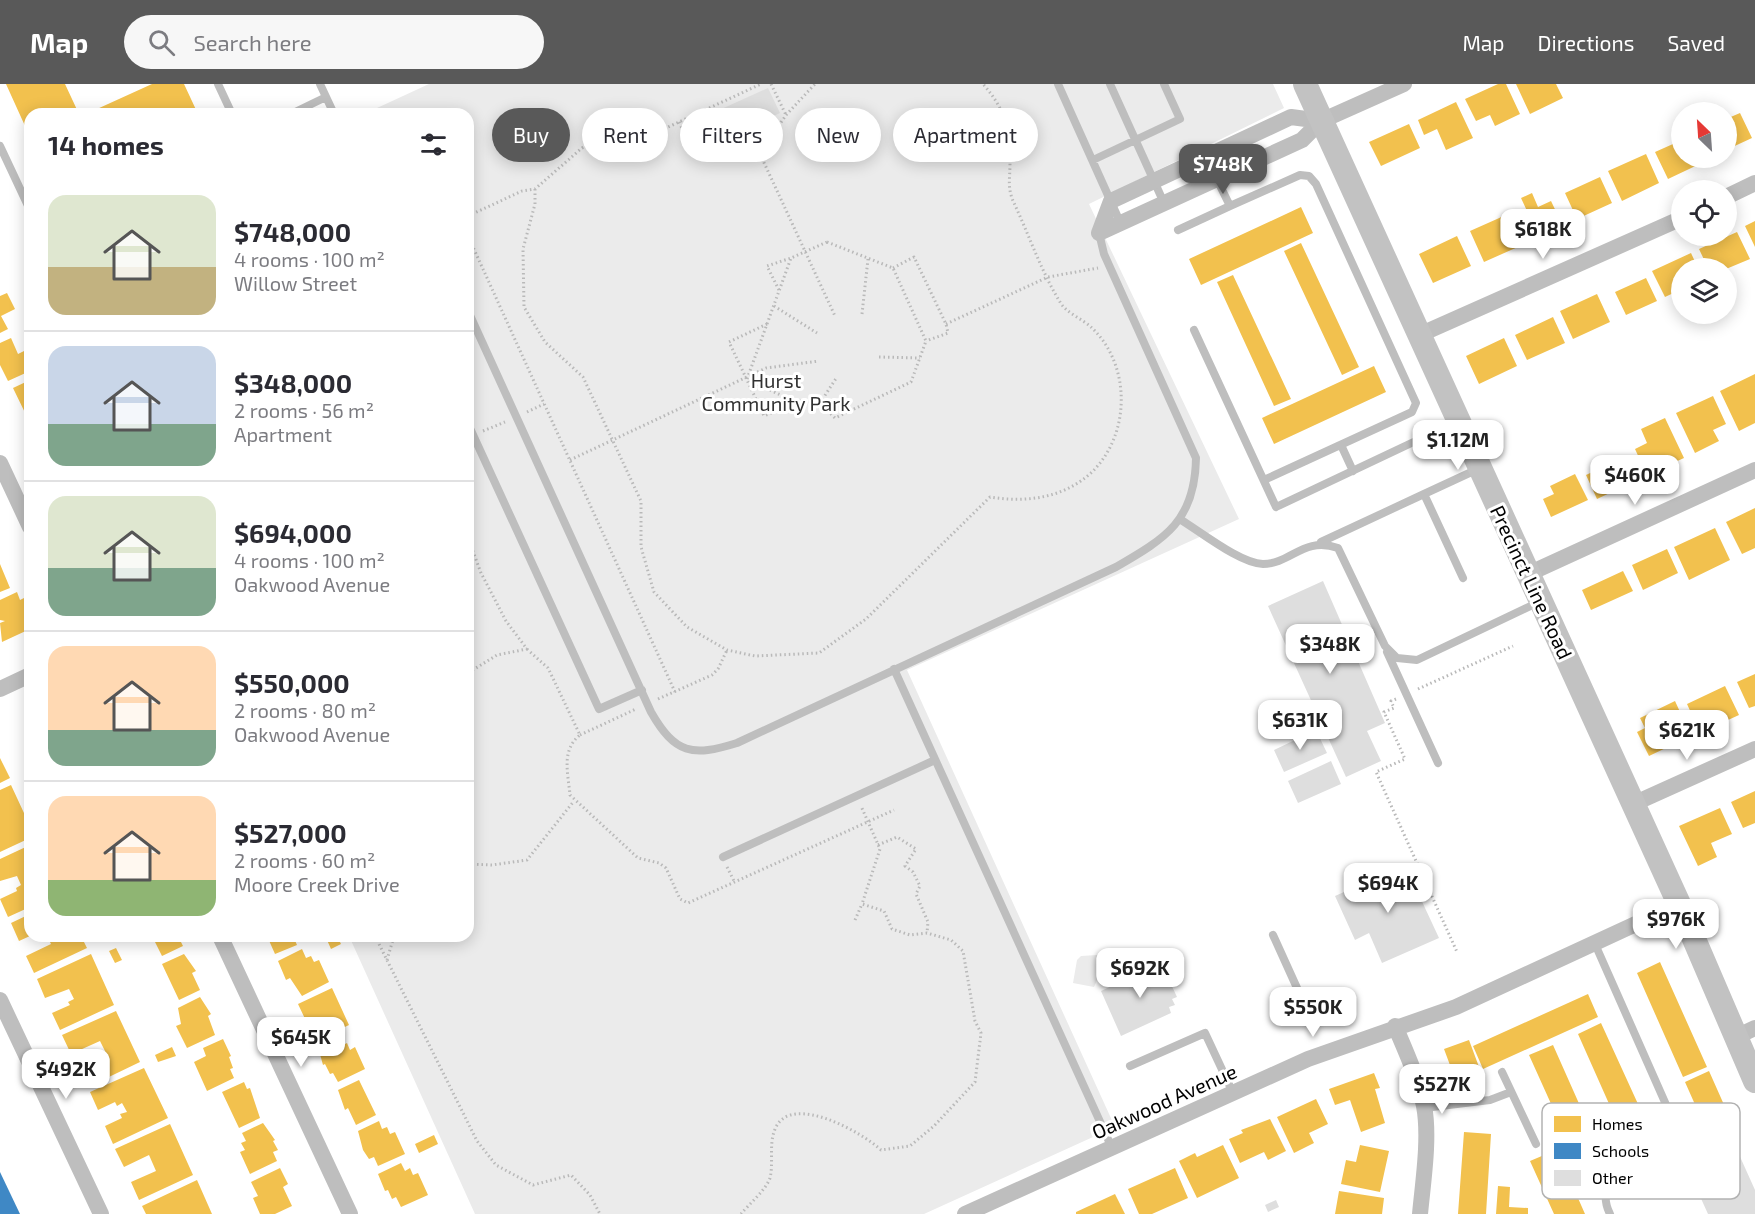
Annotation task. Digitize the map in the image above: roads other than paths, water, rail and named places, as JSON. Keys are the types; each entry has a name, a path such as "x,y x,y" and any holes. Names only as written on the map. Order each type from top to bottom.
{"main road":[{"name":"Precinct Line Road","path":"1305,84 1679,904 1745,1032 1755,1081"}],"street":[{"path":"1099,233 1302,140 1322,121 1404,84"},
{"path":"1099,233 1111,201 1291,117 1322,121"},
{"path":"1737,192 1755,183"},
{"path":"1419,335 1671,223"},
{"path":"0,463 24,514"},
{"path":"1528,574 1755,470"},
{"path":"0,689 24,678"},
{"path":"1634,804 1755,749"},
{"name":"Oakwood Avenue","path":"965,1214 1308,1059 1456,1006 1679,904"},
{"path":"223,942 350,1214"},
{"path":"0,1000 101,1214"},
{"path":"1395,1026 1415,1076 1424,1108 1424,1178 1420,1214"}],"lane":[{"path":"218,84 228,108"},
{"path":"320,84 331,108"},
{"path":"1058,84 1120,222"},
{"path":"1110,84 1164,203"},
{"path":"1093,160 1180,118 1164,84"},
{"path":"303,108 326,97"},
{"path":"0,146 24,197"},
{"path":"1206,156 1230,206"},
{"path":"1178,230 1300,175 1309,176 1316,184 1416,403 1412,412 1264,480"},
{"path":"474,324 664,735 687,751 712,751 737,743 1116,567 1158,542 1181,520 1196,480 1196,459 1109,267 1099,233"},
{"path":"1194,330 1276,507 1459,421"},
{"path":"474,437 599,709 642,690"},
{"path":"1341,445 1353,471"},
{"path":"1181,520 1250,563 1265,564 1321,542 1480,468"},
{"path":"1424,494 1463,578"},
{"path":"1321,542 1338,548 1438,763"},
{"path":"1385,646 1397,658 1416,660 1541,601"},
{"path":"894,669 1112,1148"},
{"path":"723,857 935,760"},
{"path":"1273,935 1302,999 1315,1002 1329,1014"},
{"path":"1595,944 1665,1103"},
{"path":"1130,1066 1205,1033 1233,1093"},
{"path":"1502,1072 1536,1144"},
{"path":"1424,1108 1490,1100 1511,1092"},
{"path":"1606,1199 1610,1214"}],"park label":[{"name":"Hurst Community Park","path":"776,392"}]}
